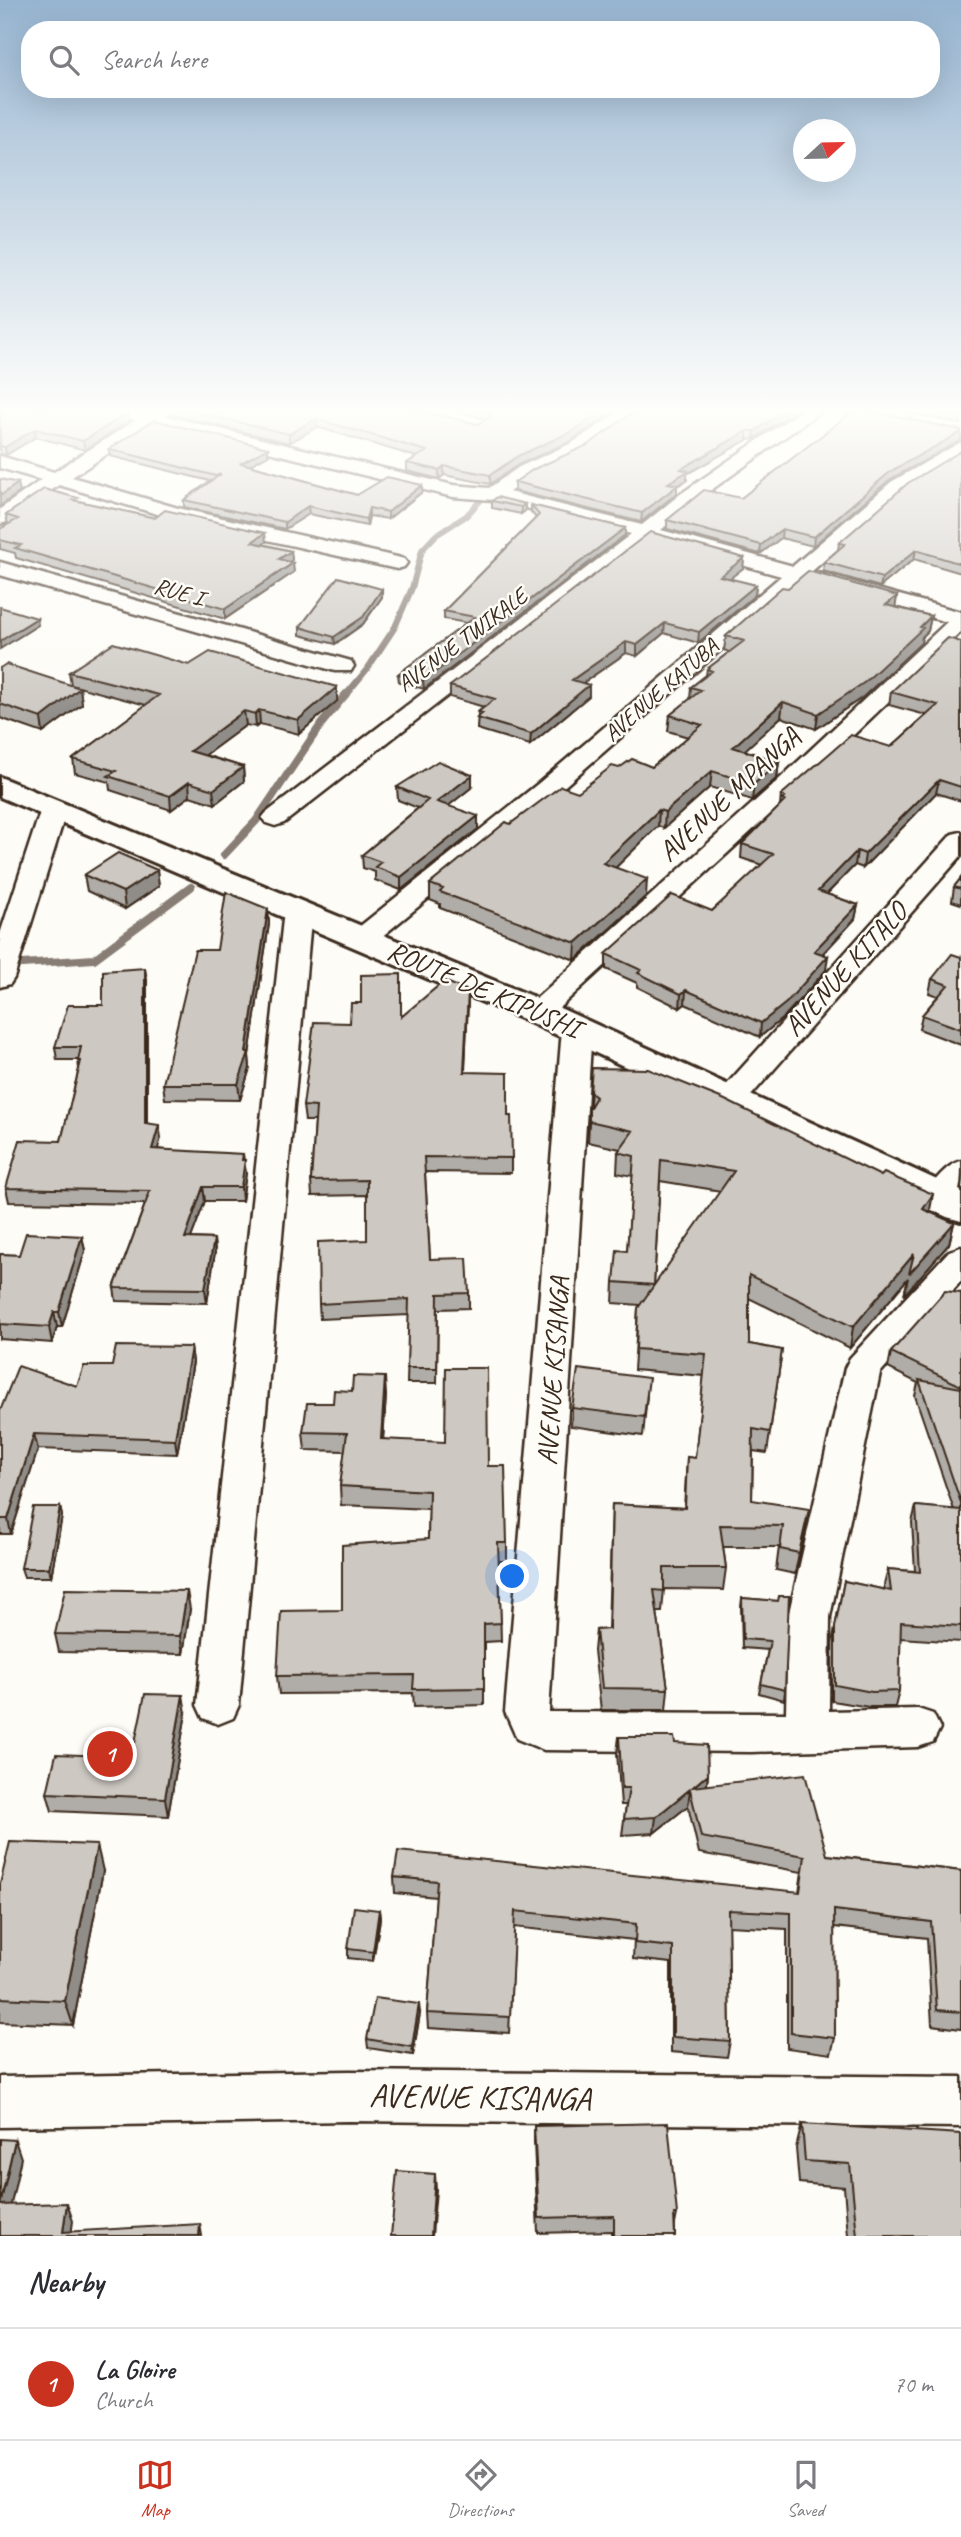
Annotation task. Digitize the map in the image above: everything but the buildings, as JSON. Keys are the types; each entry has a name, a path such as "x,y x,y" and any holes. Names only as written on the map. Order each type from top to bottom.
{"highway":[{"name":"ROUTE DE KIPUSHI","path":"0,786 365,937 731,1098 954,1192"}],"street":[{"path":"168,511 397,563"},
{"path":"563,511 646,531 961,619"},
{"name":"AVENUE TWIKALE","path":"275,818 445,685 587,580 671,511"},
{"name":"AVENUE KATUBA","path":"365,937 549,787 869,511"},
{"name":"RUE I","path":"0,568 343,666"},
{"name":"AVENUE MPANGA","path":"538,1012 772,798 961,619"},
{"path":"0,978 54,809"},
{"name":"AVENUE KITALO","path":"731,1098 961,840"},
{"path":"218,1705 298,910"},
{"name":"AVENUE KISANGA","path":"577,1030 527,1712 531,1725 544,1731 807,1731"},
{"path":"918,1728 807,1731 809,1617 863,1368 961,1259"},
{"name":"AVENUE KISANGA","path":"0,2102 349,2096 961,2102"}],"waterway":[{"path":"345,696 368,668 395,627 412,588 422,550 436,535 470,511"},
{"path":"224,855 256,821 322,723 346,694"},
{"path":"22,964 94,959 191,887"}],"place":[{"name":"La Gloire","path":"110,1754"}]}
